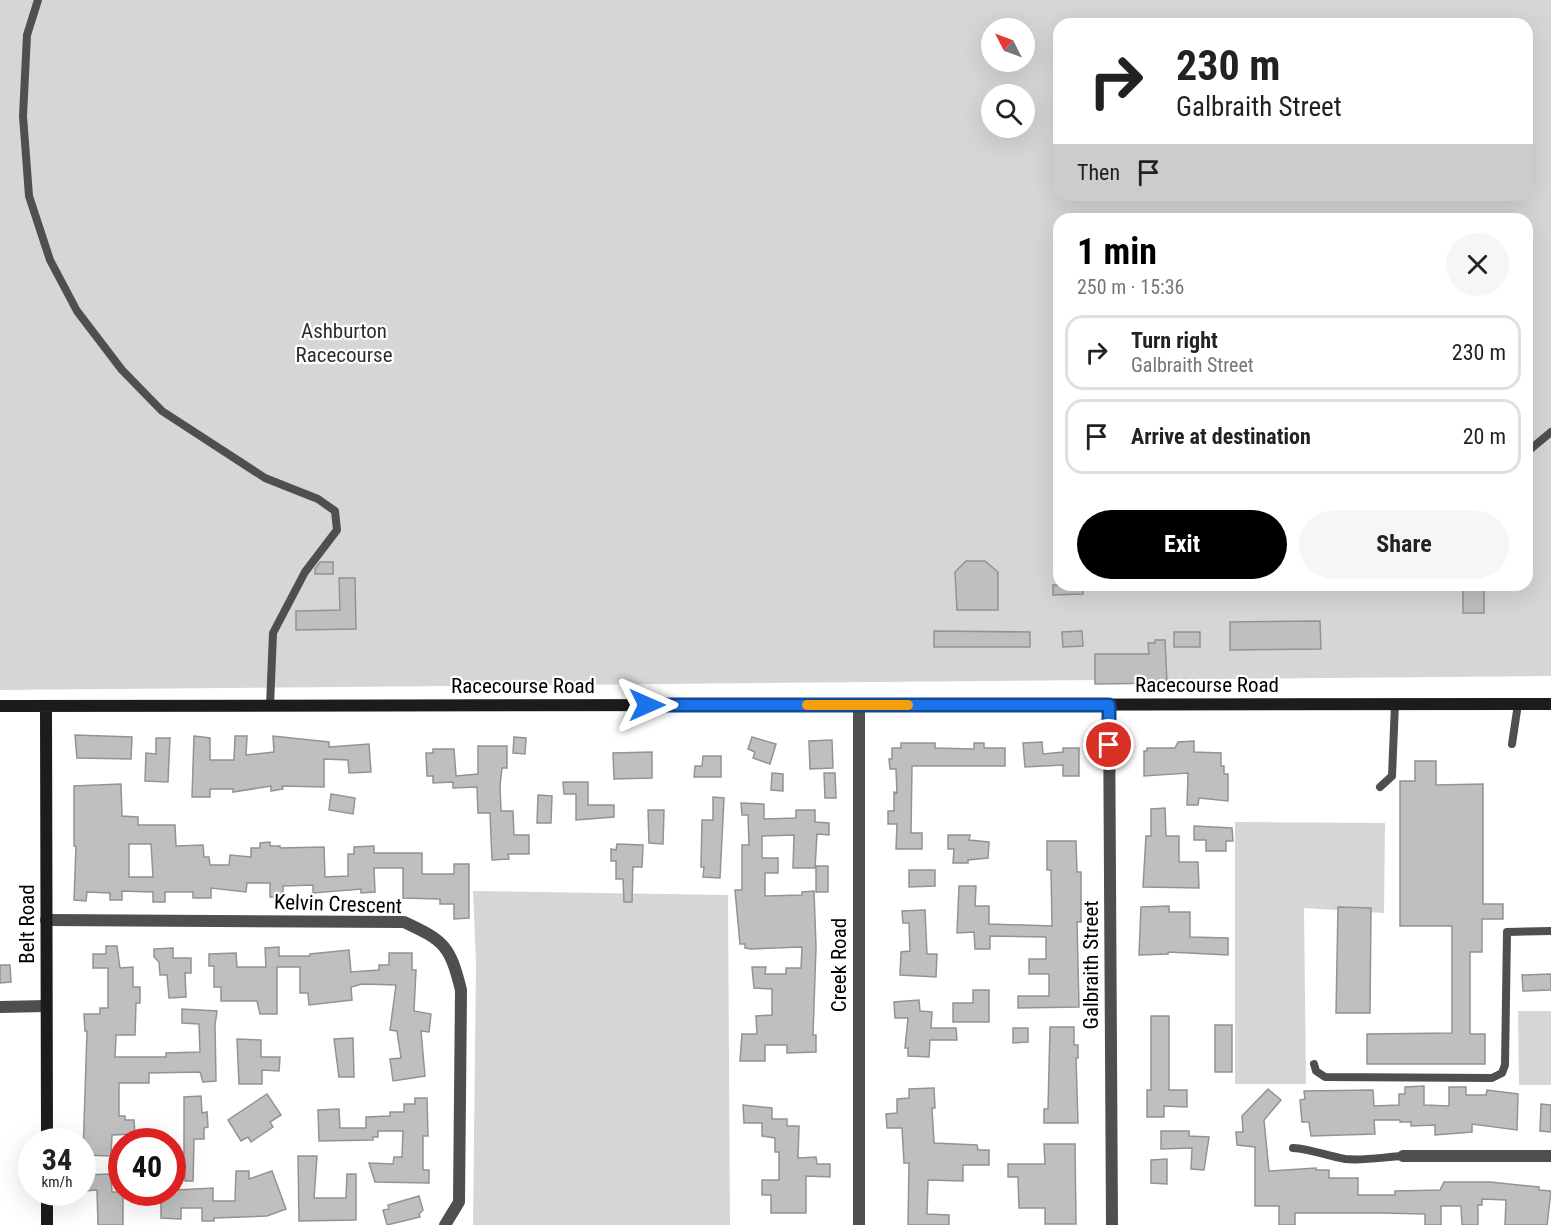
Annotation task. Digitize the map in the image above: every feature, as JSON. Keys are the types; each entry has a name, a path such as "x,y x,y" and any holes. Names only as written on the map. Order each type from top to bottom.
{"street":[{"name":"Racecourse Road","path":"0,706 1551,704"},
{"name":"Creek Road","path":"859,705 859,1225"},
{"name":"Galbraith Street","path":"1109,705 1112,1225"},
{"name":"Belt Road","path":"46,706 47,1128"},
{"name":"Kelvin Crescent","path":"46,920 404,922 431,934 452,956 460,990 459,1202 445,1225"},
{"path":"0,1006 46,1006"},
{"path":"1402,1156 1551,1156"},
{"path":"47,1206 47,1225"}],"lane":[{"path":"38,0 27,35 23,116 29,196 50,260 77,311 122,370 162,411 265,478 318,499 336,511 338,530 304,572 273,633 270,705"},
{"path":"1533,447 1551,432"},
{"path":"1380,788 1392,776 1395,704"},
{"path":"1512,744 1518,704"},
{"path":"1314,1065 1316,1071 1325,1077 1492,1078 1498,1076 1505,1065 1507,932 1551,931"},
{"path":"1293,1148 1310,1149 1359,1160 1402,1156"}],"green space":[{"name":"Ashburton Racecourse","path":"0,0 1551,0 1551,676 0,690"},
{"path":"1235,822 1385,823 1384,913 1304,908 1306,1084 1235,1084"},
{"path":"473,891 728,895 730,1225 473,1225 476,963"},
{"path":"1518,1011 1551,1011 1551,1085 1519,1085"}],"building":[{"path":"966,561 985,561 998,572 998,610 957,610 955,572"},
{"path":"320,562 333,562 333,574 315,574 315,569"},
{"path":"339,578 355,578 356,629 296,630 296,611 340,610"},
{"path":"1053,591 1083,591 1083,594 1053,595"},
{"path":"1463,591 1484,591 1484,613 1463,613"},
{"path":"1320,621 1321,649 1230,650 1230,622"},
{"path":"934,631 1030,632 1030,647 934,647"},
{"path":"1082,631 1083,646 1063,647 1062,632"},
{"path":"1174,632 1200,632 1200,647 1174,647"},
{"path":"1155,640 1165,640 1167,683 1095,684 1095,654 1149,654 1148,643 1155,643"},
{"path":"75,735 132,737 131,759 77,758"},
{"path":"194,736 210,738 210,760 234,760 235,736 247,736 246,755 274,752 273,736 329,742 329,747 369,744 371,772 349,773 348,760 324,759 324,787 282,786 283,789 271,791 271,786 233,792 233,789 210,789 210,797 192,797"},
{"path":"514,737 526,738 525,754 513,753"},
{"path":"752,737 776,744 770,764 753,758 755,752 748,749"},
{"path":"156,738 170,738 168,782 145,781 146,753 156,754"},
{"path":"832,740 833,768 810,769 809,741"},
{"path":"1194,741 1194,752 1221,753 1221,766 1224,766 1224,774 1228,774 1228,801 1199,798 1198,805 1187,805 1188,773 1144,776 1144,751 1147,751 1147,748 1175,748 1178,742"},
{"path":"1042,742 1043,754 1063,752 1063,748 1079,748 1079,776 1063,776 1063,765 1025,767 1023,743"},
{"path":"901,743 935,743 935,748 974,749 974,743 984,743 984,748 1005,748 1005,766 912,766 911,833 922,833 922,849 896,849 897,824 888,824 888,811 894,811 894,792 897,793 896,769 890,769 889,759 892,759 892,748 901,748"},
{"path":"478,746 507,746 507,768 502,768 500,786 501,811 513,811 514,835 529,835 529,854 508,854 509,859 492,860 490,813 478,813 477,787 453,788 453,782 433,783 433,776 427,776 426,753 433,753 433,749 454,749 456,776 478,774"},
{"path":"652,752 652,778 614,779 613,753"},
{"path":"703,756 721,756 721,777 694,777 695,766 702,766"},
{"path":"1415,761 1436,761 1436,785 1483,784 1483,904 1503,904 1503,919 1482,919 1482,952 1470,952 1470,1034 1485,1034 1485,1064 1367,1064 1367,1034 1452,1033 1452,926 1400,926 1400,781 1415,781"},
{"path":"772,773 783,774 783,791 771,790"},
{"path":"824,773 835,773 836,798 825,798"},
{"path":"563,782 588,782 588,805 614,805 614,817 576,820 576,794 564,794"},
{"path":"121,784 122,816 138,817 138,825 175,825 176,846 203,845 204,857 209,857 210,865 229,865 230,855 251,857 251,848 260,848 260,843 270,842 270,846 280,846 280,848 324,847 325,877 348,876 348,854 354,854 354,847 374,846 374,853 422,853 422,874 454,874 454,864 469,864 469,918 454,919 454,904 440,904 440,899 403,898 403,868 374,868 375,892 361,893 361,889 313,893 313,885 283,886 283,897 270,897 270,883 247,883 246,892 211,888 211,898 193,898 193,892 165,892 165,902 153,902 153,892 122,891 122,900 110,900 110,893 87,892 86,901 74,900 76,846 74,846 74,786","holes":["129,844 151,844 153,877 129,877"]},
{"path":"331,794 355,798 353,814 329,810"},
{"path":"538,795 552,796 551,823 537,823"},
{"path":"713,797 724,798 720,878 703,877 704,867 701,867 702,820 713,820"},
{"path":"741,803 764,804 764,819 796,818 796,810 815,810 815,822 829,823 829,835 817,834 815,868 793,868 794,835 762,836 762,858 778,858 778,873 765,873 765,896 802,895 802,892 814,891 816,947 813,1035 816,1035 816,1052 787,1053 787,1045 765,1045 765,1061 740,1061 742,1034 757,1034 756,1016 772,1015 772,989 754,988 752,967 766,967 765,974 786,974 786,968 801,968 802,947 751,949 745,948 745,944 740,944 735,890 742,890 742,845 749,845 748,815 742,815"},
{"path":"1165,808 1166,836 1179,836 1179,862 1198,862 1199,888 1143,887 1146,836 1151,836 1151,809"},
{"path":"648,810 664,810 663,844 649,843"},
{"path":"1194,826 1232,828 1233,841 1226,841 1226,851 1206,851 1206,840 1194,840"},
{"path":"948,835 970,835 969,840 989,842 988,858 968,860 968,863 953,863 954,849 948,849"},
{"path":"1047,841 1076,841 1077,872 1081,872 1081,922 1077,922 1079,1007 1018,1008 1018,996 1049,996 1049,974 1029,974 1029,959 1046,959 1046,937 990,936 990,949 975,949 974,932 957,933 959,886 976,886 975,906 989,906 989,924 1052,926 1051,870 1047,870"},
{"path":"617,844 643,845 642,867 633,867 632,902 624,902 623,879 616,879 616,861 611,861 611,849 616,850"},
{"path":"816,866 828,866 828,892 816,892"},
{"path":"909,870 935,870 935,886 909,887"},
{"path":"1169,906 1169,912 1190,912 1190,937 1228,938 1228,955 1168,952 1168,954 1139,955 1141,907"},
{"path":"1338,907 1371,908 1370,1013 1336,1013"},
{"path":"925,910 927,954 937,954 936,977 900,975 901,952 910,951 909,923 903,923 902,911"},
{"path":"106,946 117,946 120,968 133,967 133,987 140,987 140,1003 136,1003 135,1035 116,1035 115,1057 166,1057 166,1053 200,1052 199,1024 182,1023 182,1009 217,1011 216,1081 203,1082 200,1072 149,1073 149,1083 119,1083 119,1116 125,1116 125,1120 134,1120 135,1128 108,1128 108,1156 96,1155 96,1128 84,1128 87,1031 85,1031 84,1014 100,1014 100,1008 108,1008 108,968 93,968 93,954 106,954"},
{"path":"279,947 279,956 310,956 310,954 349,950 351,972 379,970 379,965 389,965 389,953 412,953 412,970 416,970 414,1011 431,1014 429,1032 421,1031 425,1076 393,1081 390,1059 401,1058 397,1031 390,1030 396,985 362,984 351,987 352,1000 309,1005 308,993 300,993 300,967 277,967 277,1014 260,1014 257,1001 221,1001 221,987 214,987 214,966 209,966 209,954 236,953 237,967 266,967 265,948"},
{"path":"173,948 173,958 191,958 191,973 185,973 186,997 169,998 167,975 160,975 159,962 154,957 154,949"},
{"path":"0,965 10,965 11,982 0,983"},
{"path":"1551,974 1551,990 1523,991 1522,975"},
{"path":"973,990 989,990 989,1022 953,1022 953,1003 973,1003"},
{"path":"919,1000 920,1011 932,1012 931,1028 956,1028 957,1040 930,1040 929,1057 908,1056 908,1048 905,1048 908,1018 895,1018 894,1002"},
{"path":"1151,1016 1169,1016 1169,1090 1187,1090 1187,1107 1164,1106 1164,1117 1147,1117 1147,1090 1151,1090"},
{"path":"1215,1025 1232,1025 1232,1072 1215,1072"},
{"path":"1050,1027 1074,1027 1074,1045 1078,1045 1078,1058 1076,1058 1078,1123 1044,1123 1044,1109 1048,1109"},
{"path":"1013,1028 1028,1028 1028,1042 1013,1043"},
{"path":"353,1038 354,1077 339,1077 334,1039"},
{"path":"237,1039 261,1040 261,1057 280,1057 279,1071 262,1070 262,1084 239,1084"},
{"path":"1424,1086 1424,1105 1449,1106 1449,1087 1466,1087 1466,1095 1486,1095 1487,1090 1518,1094 1517,1130 1472,1124 1472,1132 1435,1135 1435,1125 1411,1126 1411,1122 1400,1122 1400,1120 1374,1120 1375,1134 1311,1136 1309,1122 1302,1122 1300,1100 1305,1099 1304,1091 1373,1090 1374,1106 1399,1105 1399,1094 1405,1094 1405,1087"},
{"path":"934,1088 935,1108 932,1108 934,1143 977,1145 978,1150 989,1150 989,1165 963,1165 963,1181 928,1180 927,1214 949,1215 949,1225 908,1225 909,1163 904,1163 902,1128 887,1128 886,1114 897,1113 897,1099 909,1098 909,1089"},
{"path":"1268,1089 1281,1100 1264,1120 1269,1171 1316,1168 1316,1170 1329,1170 1329,1178 1358,1178 1358,1195 1395,1195 1395,1191 1440,1190 1444,1182 1490,1182 1539,1187 1539,1190 1551,1191 1547,1225 1505,1225 1506,1200 1482,1199 1482,1205 1478,1205 1478,1225 1462,1225 1461,1206 1441,1206 1441,1225 1425,1225 1425,1214 1295,1213 1295,1225 1279,1225 1279,1206 1255,1206 1255,1147 1237,1145 1236,1132 1243,1132 1242,1116"},
{"path":"267,1094 281,1115 270,1122 273,1127 251,1142 248,1137 241,1141 228,1120"},
{"path":"201,1096 202,1113 207,1112 208,1127 204,1128 204,1139 194,1139 193,1181 186,1181 184,1097"},
{"path":"415,1098 427,1098 428,1136 423,1136 423,1170 429,1170 429,1183 375,1182 369,1163 393,1164 394,1157 402,1157 403,1131 378,1131 378,1137 373,1137 373,1140 319,1141 318,1110 339,1109 340,1128 366,1128 366,1117 390,1116 390,1112 404,1112 404,1104 415,1104"},
{"path":"1541,1104 1551,1105 1551,1132 1540,1131"},
{"path":"743,1105 772,1108 772,1119 787,1119 787,1126 799,1126 798,1158 816,1157 817,1164 830,1164 830,1177 806,1176 806,1213 771,1213 771,1195 762,1195 762,1180 779,1180 779,1152 775,1152 775,1138 762,1136 762,1123 744,1123"},
{"path":"1161,1131 1189,1131 1189,1136 1209,1137 1204,1170 1191,1169 1192,1148 1161,1149"},
{"path":"1044,1144 1075,1144 1076,1224 1045,1224 1045,1208 1019,1208 1018,1177 1008,1177 1008,1164 1045,1164"},
{"path":"298,1156 317,1156 314,1198 346,1198 347,1174 356,1174 356,1220 299,1221"},
{"path":"1167,1159 1167,1184 1151,1183 1151,1160"},
{"path":"236,1171 249,1171 249,1179 272,1171 286,1209 267,1216 214,1218 214,1221 202,1221 202,1208 181,1208 181,1219 161,1218 161,1206 186,1206 186,1189 213,1188 213,1201 235,1201"},
{"path":"108,1174 108,1206 123,1206 123,1225 98,1225 96,1175"},
{"path":"419,1196 423,1210 419,1214 420,1217 387,1225 383,1210 389,1209 388,1205"}],"slow traffic":[{"path":"807,705 908,705"}],"route":[{"path":"647,705 1109,705 1109,745"}]}
